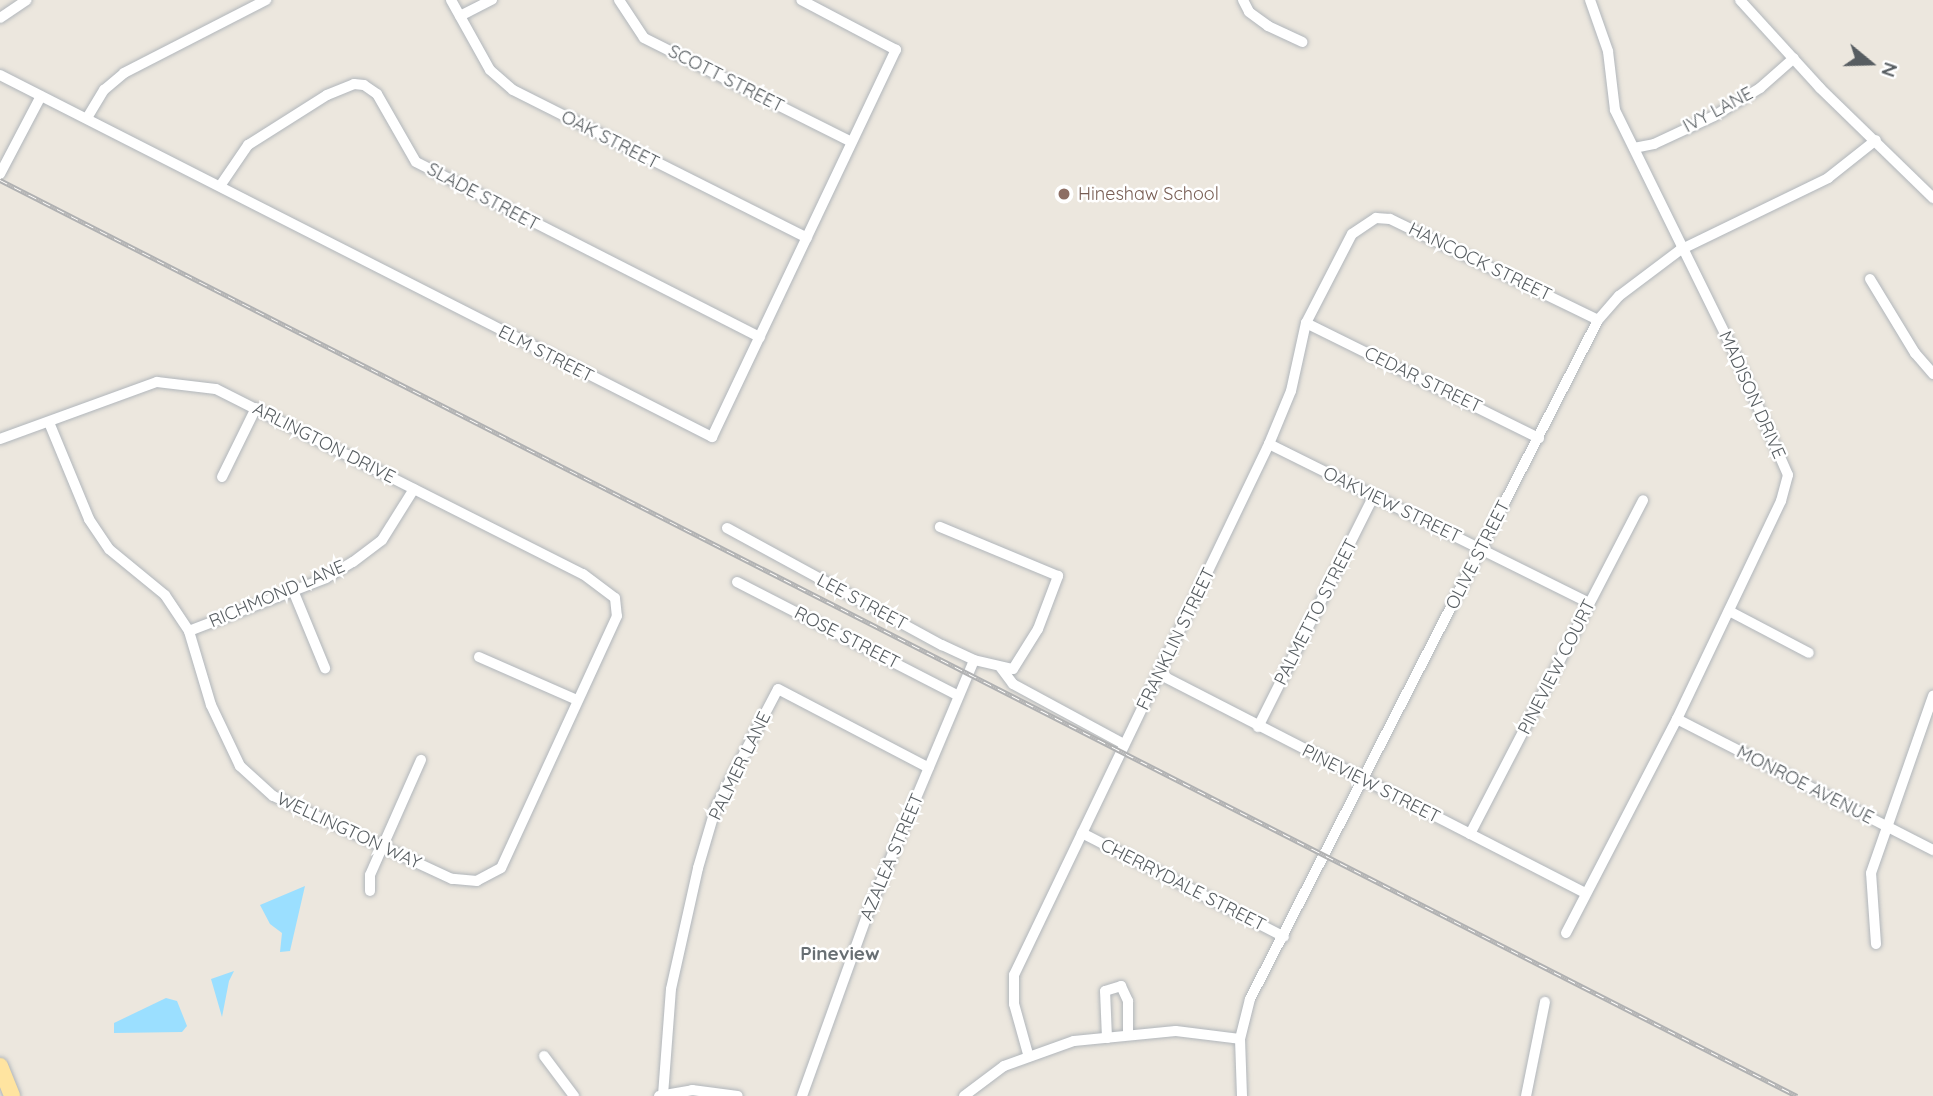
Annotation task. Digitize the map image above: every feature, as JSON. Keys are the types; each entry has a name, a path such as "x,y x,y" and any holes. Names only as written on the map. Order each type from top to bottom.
{"main road":[{"path":"0,1066 12,1096"}],"street":[{"path":"0,18 27,0"},
{"path":"87,118 104,90 124,73 266,0"},
{"name":"OAK STREET","path":"451,0 490,70 513,90 807,238"},
{"path":"460,16 492,0"},
{"name":"SCOTT STREET","path":"619,0 643,38 850,141"},
{"name":"ELM STREET","path":"0,75 712,437 761,337 850,141 896,50 801,0"},
{"path":"1243,0 1250,12 1268,26 1302,42"},
{"name":"MADISON DRIVE","path":"1566,933 1584,891 1677,719 1729,611 1788,475 1734,352 1680,250 1615,110 1608,51 1590,0"},
{"path":"1740,0 1933,198"},
{"name":"IVY LANE","path":"1634,148 1654,144 1714,116 1760,88 1794,58"},
{"name":"SLADE STREET","path":"220,186 248,145 327,95 354,84 364,85 377,94 416,162 761,337"},
{"path":"0,174 41,96"},
{"name":"OLIVE STREET","path":"1242,1096 1240,1039 1250,999 1598,320 1619,296 1680,250 1828,178 1876,140"},
{"name":"HANCOCK STREET","path":"1362,227 1376,218 1390,219 1598,320"},
{"name":"FRANKLIN STREET","path":"1028,1054 1014,1004 1014,975 1269,444 1291,391 1306,323 1352,234 1362,227"},
{"path":"1870,279 1914,353 1933,374"},
{"name":"CEDAR STREET","path":"1306,323 1539,438"},
{"name":"ARLINGTON DRIVE","path":"0,439 50,425 99,401 157,382 216,389 583,574 615,598 617,617"},
{"path":"222,477 256,408"},
{"name":"WELLINGTON WAY","path":"50,425 89,519 109,548 164,595 189,631 211,705 240,766 273,796 452,879 477,881 501,868 617,617"},
{"name":"OAKVIEW STREET","path":"1269,444 1590,603"},
{"name":"RICHMOND LANE","path":"189,631 292,588 326,578 374,546 414,489"},
{"name":"PALMETTO STREET","path":"1258,727 1373,497"},
{"name":"PINEVIEW COURT","path":"1470,834 1643,500"},
{"path":"940,527 1058,576 1023,659 1013,669 1001,668"},
{"name":"LEE STREET","path":"727,528 974,660 1001,668 1013,684 1124,744"},
{"name":"ROSE STREET","path":"737,582 957,695"},
{"path":"292,588 325,668"},
{"path":"1729,611 1809,653"},
{"path":"479,657 578,700"},
{"name":"AZALEA STREET","path":"802,1096 839,987 957,695 974,660"},
{"name":"PINEVIEW STREET","path":"1159,674 1258,727 1584,891"},
{"name":"PALMER LANE","path":"661,1095 671,989 698,868 716,807 778,689 929,768"},
{"path":"1876,944 1871,873 1886,826 1929,721 1933,696"},
{"name":"MONROE AVENUE","path":"1677,719 1933,850"},
{"path":"370,891 370,875 422,761"},
{"name":"CHERRYDALE STREET","path":"1082,834 1284,937"},
{"path":"1107,1038 1105,991 1121,986 1128,1001 1129,1033"},
{"path":"1526,1096 1545,1002"},
{"path":"964,1096 992,1073 1028,1054 1074,1041 1129,1033 1176,1031 1240,1039"},
{"path":"544,1056 574,1096"},
{"path":"661,1095 703,1090 738,1096"}],"water":[{"path":"305,886 290,951 280,952 282,933 270,924 260,905"},
{"path":"234,971 229,981 222,1017 211,979"},
{"path":"166,998 177,1001 187,1026 182,1032 114,1033 114,1023"}],"railway":[{"path":"0,180 1797,1096"}],"place":[{"name":"Hineshaw School","path":"1064,194"}],"district":[{"name":"Pineview","path":"840,954"}]}
